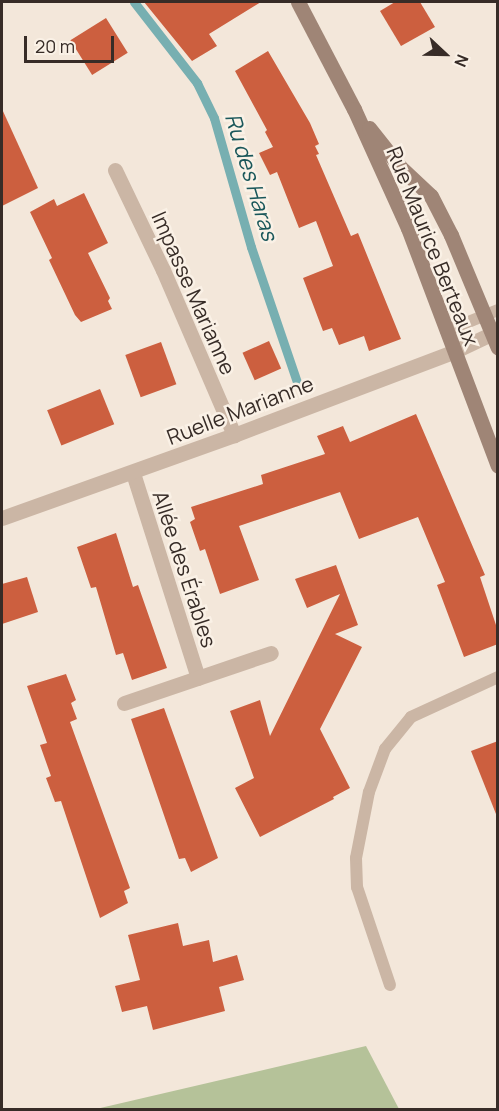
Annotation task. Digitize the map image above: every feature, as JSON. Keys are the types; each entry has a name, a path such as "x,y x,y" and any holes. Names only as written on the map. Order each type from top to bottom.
{"main road":[{"name":"Rue Maurice Berteaux","path":"298,2 354,109 408,228 498,466"},
{"name":"Rue Maurice Berteaux","path":"354,109 400,167 431,196 490,312 494,341"}],"street":[{"name":"Impasse Marianne","path":"115,170 163,270 234,435"},
{"name":"Ruelle Marianne","path":"2,518 133,473 453,352 494,341"},
{"name":"Allée des Érables","path":"133,473 198,678"},
{"name":"Allée des Érables","path":"124,703 271,653"}],"lane":[{"path":"446,331 490,312"},
{"path":"390,985 357,887 356,858 369,792 385,749 411,717 498,677"}],"green space":[{"path":"366,1046 399,1109 96,1109"}],"building":[{"path":"144,2 261,2 209,34 217,46 192,61"},
{"path":"395,2 420,2 435,27 401,46 380,11"},
{"path":"106,18 128,53 92,75 70,40"},
{"path":"268,51 310,123 319,144 315,146 319,154 316,155 351,236 358,233 401,339 369,351 364,336 339,345 332,328 323,331 303,278 333,266 316,221 299,228 277,172 270,175 259,153 273,147 265,132 267,130 235,71"},
{"path":"2,109 38,188 2,206"},
{"path":"84,193 108,243 88,253 110,298 108,301 112,309 81,322 75,315 49,260 52,258 30,212 54,199 57,206"},
{"path":"269,341 281,368 255,380 243,353"},
{"path":"161,342 176,384 141,397 125,355"},
{"path":"100,389 114,424 61,446 47,410"},
{"path":"416,414 485,575 480,577 498,631 498,644 464,657 437,585 445,582 418,517 359,539 340,492 239,526 259,580 220,594 205,549 200,551 190,522 195,519 191,507 263,484 261,475 325,454 317,436 343,426 350,442"},
{"path":"116,533 133,587 138,585 167,668 132,680 123,653 116,655 96,587 91,588 77,547"},
{"path":"336,565 358,625 335,634 362,647 320,729 350,788 333,797 334,799 260,837 235,788 254,778 230,711 260,700 270,736 340,594 307,608 295,579"},
{"path":"27,577 38,612 2,624 2,584"},
{"path":"66,674 76,700 71,703 77,719 70,722 130,888 124,891 128,903 100,918 61,801 55,802 46,778 51,776 40,745 47,743 27,686"},
{"path":"164,708 218,858 191,872 185,858 179,859 131,719"},
{"path":"498,741 498,814 496,814 471,751"},
{"path":"178,923 183,946 209,940 213,962 237,955 244,980 219,987 225,1011 153,1030 147,1006 122,1012 115,986 140,980 128,935"}],"waterway":[{"name":"Ru des Haras","path":"134,2 197,83 214,118 251,247 297,382"}]}
